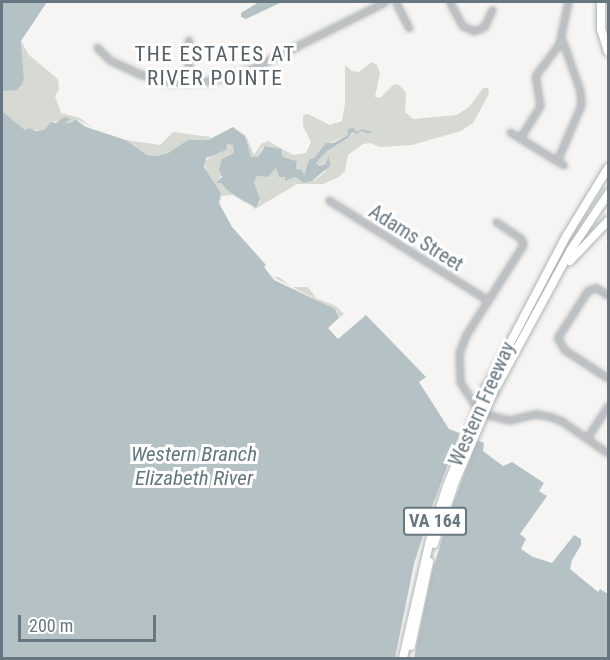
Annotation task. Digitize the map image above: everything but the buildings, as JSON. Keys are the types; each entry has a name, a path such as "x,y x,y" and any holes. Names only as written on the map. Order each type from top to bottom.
{"highway":[{"path":"601,2 601,29 609,52"},
{"path":"606,2 605,16 609,40"},
{"path":"598,184 609,160"},
{"name":"Western Freeway","path":"403,658 432,531 451,475 567,235 609,168"},
{"name":"Western Freeway","path":"408,658 442,518 490,391 549,287 609,194"},
{"path":"549,287 582,246 609,221"}],"street":[{"path":"97,47 110,60 140,74 189,83 228,77 249,70 381,2"},
{"path":"396,2 409,28"},
{"path":"450,2 463,26 474,31 484,27 492,10"},
{"path":"520,138 540,106 535,86 537,72 561,39 568,2"},
{"path":"557,161 581,105 580,91 561,39"},
{"path":"189,40 189,83"},
{"path":"510,132 564,165"},
{"name":"Adams Street","path":"329,200 488,300"},
{"path":"496,222 523,243 466,335 459,353 458,375 471,402 488,416 501,420 536,414 549,416 609,453"},
{"path":"609,296 593,288 585,295 558,338 562,347 609,378"},
{"path":"587,438 609,406"}],"shaded area":[{"path":"21,41 29,55 58,79 59,90 55,96 61,113 80,118 93,128 76,119 74,122 64,123 71,119 51,122 44,130 25,130 2,111 2,91 20,88 24,79"},
{"path":"372,62 377,65 380,73 375,97 380,98 393,85 398,84 406,92 405,112 413,119 457,115 470,106 483,88 488,88 489,94 473,123 461,131 412,145 380,147 370,143 363,144 348,155 345,171 339,177 323,184 297,184 255,209 253,208 260,202 254,182 257,176 268,177 276,168 279,177 295,176 304,183 315,180 325,172 327,162 319,166 316,163 327,151 348,138 352,132 354,134 362,131 372,133 362,129 356,132 348,129 348,135 327,144 322,149 309,163 304,176 296,169 297,161 283,157 282,152 269,146 262,148 258,157 251,157 245,143 246,137 238,129 246,136 254,155 261,144 268,141 293,155 306,153 311,142 303,126 303,115 308,114 330,125 342,121 345,103 345,65 352,71 359,72"},
{"path":"173,132 211,137 208,140 190,140 168,153 156,156 147,155 126,140 160,145"},
{"path":"227,144 233,145 234,153 217,183 221,183 228,191 236,194 252,207 233,195 222,196 220,201 221,193 207,172 204,162"},
{"path":"273,277 279,277 292,287"},
{"path":"292,287 308,287 316,298 336,306 344,314 339,318 336,310"}],"water":[{"path":"2,2 47,2 21,41 24,79 17,90 2,91"},
{"path":"259,2 282,2 246,19 241,17 241,13"},
{"name":"Western Branch Elizabeth River","path":"2,111 25,130 30,128 35,131 44,130 51,122 56,123 64,117 71,119 65,123 73,122 75,119 86,127 126,140 147,155 156,156 168,153 188,140 208,140 233,127 245,136 251,157 258,157 265,146 281,149 283,157 297,161 296,169 302,170 304,176 309,160 314,158 326,143 333,143 348,135 348,129 354,128 356,132 362,129 373,132 368,134 362,131 356,134 352,132 348,138 327,151 316,163 319,166 325,164 329,156 330,166 312,181 304,183 295,177 285,181 285,177 279,177 276,168 268,177 257,176 254,182 260,199 256,208 228,191 221,183 216,183 222,177 219,169 222,159 234,153 233,145 227,144 226,150 206,158 204,167 221,193 219,203 232,227 266,265 264,267 274,280 335,309 339,318 328,328 338,339 366,315 426,377 419,382 449,429 484,443 483,451 503,466 512,462 544,483 539,491 547,496 520,534 526,539 521,549 533,557 552,563 574,535 581,539 581,545 572,560 570,569 598,592 600,589 608,594 608,658 2,658"}],"pier":[{"path":"461,430 479,436 452,507 433,569 414,658 395,658 414,564 433,504"}],"district":[{"name":"THE ESTATES AT RIVER POINTE","path":"215,66"}]}
